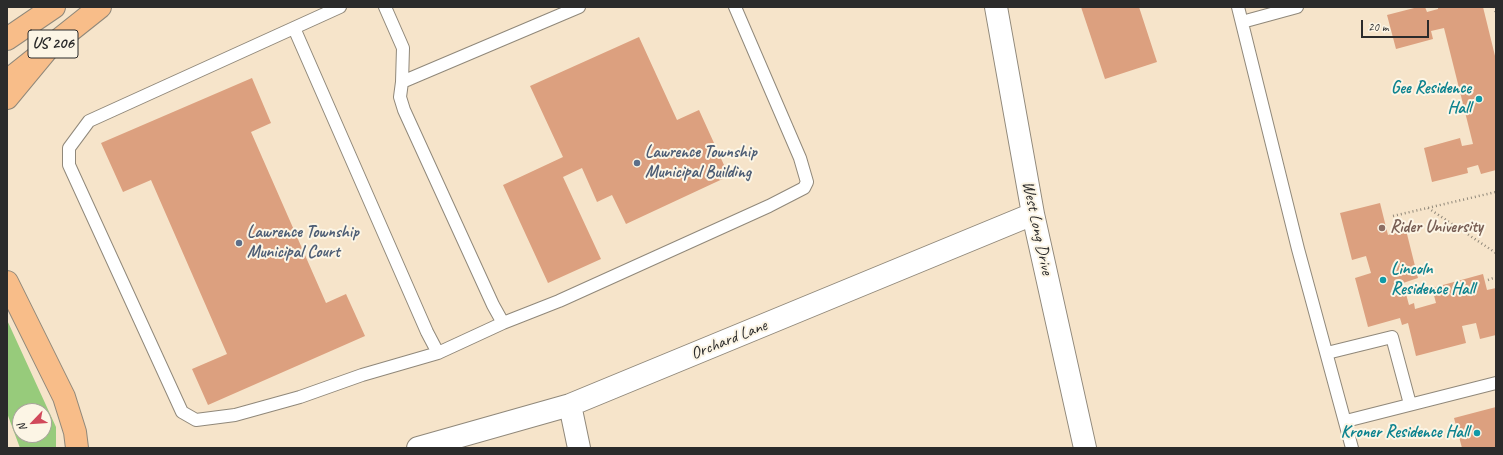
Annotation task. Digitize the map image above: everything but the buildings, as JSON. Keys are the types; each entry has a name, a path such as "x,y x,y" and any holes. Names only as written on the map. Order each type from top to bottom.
{"main road":[{"name":"US 206","path":"7,39 54,7"},
{"name":"US 206","path":"7,81 100,7"},
{"path":"7,98 50,46"},
{"path":"7,282 64,397 75,432 77,448"}],"street":[{"name":"West Long Drive","path":"996,7 1033,214 1085,448"},
{"name":"Orchard Lane","path":"418,448 570,405 1033,214"},
{"path":"570,405 579,448"}],"lane":[{"path":"340,7 89,121 69,148 69,165 182,412 196,420 235,415 300,397 362,375 438,353 503,323 560,301 769,206 804,188 807,182 800,158 735,7"},
{"path":"385,7 403,48 400,96 404,110 493,305 503,323"},
{"path":"402,82 579,7"},
{"path":"1238,7 1298,249 1346,421 1352,448"},
{"path":"1242,22 1297,7"},
{"path":"294,28 418,311 438,353"},
{"path":"1327,353 1392,337 1410,404"},
{"path":"1346,421 1496,382"}],"path":[{"path":"1494,7 1496,13"},
{"path":"1393,216 1496,193"},
{"path":"1427,208 1496,253"},
{"path":"1488,280 1496,277"}],"green space":[{"path":"7,320 45,403 12,403 12,426 7,413"},
{"path":"52,418 56,427 56,448 20,448 18,443 52,443"}],"place":[{"name":"Gee Residence Hall","path":"1479,99"},
{"name":"Lawrence Township Municipal Building","path":"637,163"},
{"name":"Rider University","path":"1382,228"},
{"name":"Lawrence Township Municipal Court","path":"239,243"},
{"name":"Lincoln Residence Hall","path":"1383,280"},
{"name":"Kroner Residence Hall","path":"1477,433"}]}
